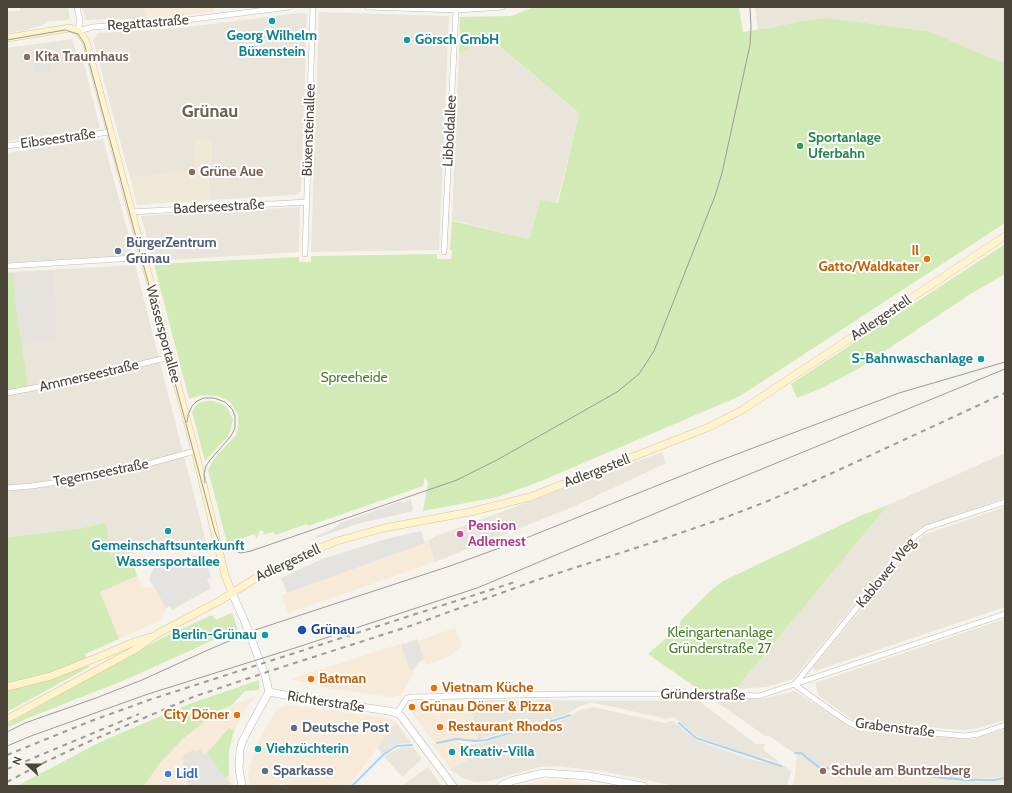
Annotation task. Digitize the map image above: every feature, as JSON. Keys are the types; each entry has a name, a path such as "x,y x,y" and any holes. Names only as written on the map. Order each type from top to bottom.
{"main road":[{"name":"Regattastraße","path":"7,38 66,28 78,31"},
{"name":"Wassersportallee","path":"78,31 86,41 195,451 225,575 232,594"},
{"name":"Adlergestell","path":"7,719 136,649 157,634 232,594 243,585 304,554 337,541 384,528 470,512 530,497 709,427 742,410 1005,236"},
{"name":"Adlergestell","path":"7,688 51,676 157,634"}],"street":[{"name":"Wassersportallee","path":"77,7 80,21 78,31"},
{"name":"Regattastraße","path":"78,31 93,27 195,19 289,7"},
{"name":"Büxensteinallee","path":"305,254 313,7"},
{"path":"368,7 456,9 502,7"},
{"name":"Libboldallee","path":"444,252 456,9"},
{"name":"Eibseestraße","path":"7,146 110,132"},
{"name":"Baderseestraße","path":"131,212 307,202"},
{"path":"7,266 134,258 142,256"},
{"name":"Ammerseestraße","path":"7,393 65,382 170,357"},
{"name":"Tegernseestraße","path":"7,488 32,486 98,476 195,451"},
{"name":"Kablower Weg","path":"795,685 915,536 926,528 1005,502"},
{"name":"Richterstraße","path":"232,594 253,643 270,692 397,713"},
{"name":"Gründerstraße","path":"397,713 407,698 413,697 574,694 700,694 759,696 1005,614"},
{"name":"Grabenstraße","path":"795,685 833,712 856,726 965,736 979,734 1005,725"},
{"path":"242,786 239,769 240,749 251,724 270,692"},
{"path":"397,713 401,716 453,785"},
{"path":"501,786 511,781 543,772 588,776 643,786"}],"shaded area":[{"path":"20,7 68,7 70,18 67,20 45,22 45,24 27,30 7,33 7,12 20,11"},
{"path":"82,7 144,7 146,19 86,20"},
{"path":"144,7 213,7 214,12 146,19"},
{"path":"755,7 1005,7 1005,64 928,31 827,18 801,21 758,30"},
{"path":"319,12 449,16 439,250 311,252"},
{"path":"304,13 307,15 301,191 296,195 210,200 208,171 211,171 212,141 194,171 176,171 176,173 130,178 93,40 98,33 180,28"},
{"path":"486,36 579,113 557,203 540,200 530,239 452,220 459,54"},
{"path":"72,39 77,56 82,56 100,128 7,141 7,48"},
{"path":"49,54 51,72 34,74 33,56"},
{"path":"103,139 132,248 131,254 129,256 7,263 7,153"},
{"name":"Grüne Aue","path":"195,140 212,141 211,171 208,172 210,200 137,205 130,178 175,173 176,171 193,171"},
{"path":"300,207 299,252 153,261 141,216"},
{"path":"135,265 206,542 168,548 145,543 127,556 111,555 105,524 77,529 7,537 7,272"},
{"path":"53,271 57,340 21,344 13,273"},
{"path":"662,452 666,463 575,506 435,562 428,541 434,537"},
{"path":"1005,453 1005,498 919,528 909,538 793,679 766,687 736,689 888,505"},
{"path":"411,499 413,511 357,524 317,538 316,536 333,529 340,523 402,501 402,503 406,502 406,500"},
{"path":"1005,507 1005,607 815,671 813,667 923,535"},
{"path":"421,531 425,543 287,593 281,578 322,559 386,539"},
{"path":"428,541 435,562 288,613 282,595"},
{"path":"204,554 211,578 207,579 211,588 172,610 170,606 166,608 149,579 156,564 162,560"},
{"path":"137,576 142,585 147,588 154,587 166,608 164,615 157,622 119,639 100,592"},
{"path":"1005,619 1005,720 979,728 961,730 858,721 853,720 819,696 815,683"},
{"path":"455,628 462,646 450,656 426,665 424,659 419,662 412,671 413,674 403,692 399,696 391,697 325,688 319,685 291,679 403,643 404,646"},
{"path":"417,639 424,659 419,662 412,671 409,668 401,645"},
{"path":"795,691 853,729 862,731 973,739 1005,729 1005,777 976,779 975,782 947,780 882,771 819,770 768,735 767,737 712,699 763,699"},
{"path":"256,696 249,704 238,722 230,744 228,770 232,786 144,786 159,764 192,731 222,709"},
{"path":"485,700 699,701 756,744 765,744 764,750 783,765 769,759 750,755 697,736 674,717 666,719 591,703 580,706 565,715 477,740 470,703 485,703"},
{"path":"409,703 470,703 477,740 471,741 457,739 457,742 467,760 450,769 432,744 435,743 407,706"},
{"path":"288,705 390,718 396,722 349,786 286,786 283,783 276,786 250,786 248,775 250,764 258,742 277,708"},
{"path":"593,707 665,723 673,721 696,740 749,759 785,766 791,771 787,786 675,786 612,773 558,766 539,767 490,781 476,782 462,778 450,769 467,760 457,742 469,745 481,743 566,719 579,710"},
{"path":"396,722 411,743 397,744 382,754 377,747"},
{"path":"413,747 422,759 402,777 384,756 399,748"},
{"path":"194,749 196,752 200,749 204,755 207,753 231,786 190,786 180,773 184,769 184,760 182,757"},
{"name":"Schule am Buntzelberg","path":"798,755 819,770 900,772 947,780 975,782 1005,780 1005,786 793,786 795,766"},
{"path":"428,767 442,786 401,786"},
{"path":"543,780 567,780 599,786 521,786"}],"green space":[{"name":"Spreeheide","path":"534,7 739,7 743,32 801,21 827,18 928,31 1005,64 1005,223 740,396 541,481 498,497 423,511 428,483 425,477 423,486 308,526 307,524 275,535 273,532 263,535 264,532 260,530 256,539 255,534 239,539 237,548 231,546 227,543 208,470 214,459 236,435 238,428 238,415 231,403 218,396 202,395 189,399 154,264 299,257 299,262 311,262 311,256 437,254 437,259 451,259 452,250 450,250 452,221 530,239 540,200 558,203 579,113 487,36 459,54 460,17 511,16"},
{"path":"1005,244 1005,274 972,293 858,369 822,388 797,398 791,384"},
{"path":"7,273 13,273 17,316 28,386 7,390"},
{"path":"207,401 213,401 224,405 228,409 233,420 227,437 205,461 192,412 196,405"},
{"name":"Kleingartenanlage Gründerstraße 27","path":"888,505 736,689 698,689 648,654 679,627 681,620 709,592 723,581 860,516"},
{"path":"106,523 111,555 123,554 128,557 133,564 137,576 100,592 119,639 85,654 89,667 7,712 7,537 77,529"},
{"path":"231,613 238,630 125,680 28,718 7,728 7,724 164,637 212,615 216,620"},
{"path":"259,680 259,690 245,691 232,705 222,709 184,738 159,764 144,786 17,786 100,742 189,704"},
{"path":"229,728 234,730 229,750 229,775 225,778 207,753"}],"waterway":[{"path":"437,743 456,739 476,741 486,740 570,715"},
{"path":"679,723 696,738 781,766"},
{"path":"352,786 384,754 397,746 412,745"},
{"path":"795,753 801,753 820,768 896,769 935,777 965,780 994,780 1005,778"}],"tram line":[{"path":"7,40 65,30 78,34 84,43 215,532 219,541 226,548 241,553 251,551 457,480 497,460 617,392 639,374 654,351 715,196 722,173 750,45 750,7"},
{"path":"7,732 25,723 142,680 255,630 450,566 516,542 716,462 899,393 1005,362"},
{"path":"7,746 148,694 298,647 477,588 1005,369"},
{"path":"187,422 192,406 197,401 204,398 214,398 225,402 232,409 235,416 235,428 231,436 206,466 204,474 205,483"}],"railway":[{"path":"7,782 88,742 193,697 410,626 537,580 654,542 768,501 828,475 1005,393"},
{"path":"7,755 91,721 149,700 515,582"},
{"path":"7,769 139,714"}],"place":[{"name":"Georg Wilhelm Büxenstein","path":"272,21"},
{"name":"Görsch GmbH","path":"407,40"},
{"name":"Kita Traumhaus","path":"27,57"},
{"name":"Sportanlage Uferbahn","path":"800,146"},
{"name":"Grüne Aue","path":"192,172"},
{"name":"BürgerZentrum Grünau","path":"118,251"},
{"name":"Il Gatto/Waldkater","path":"927,259"},
{"name":"S-Bahnwaschanlage","path":"981,359"},
{"name":"Gemeinschaftsunterkunft Wassersportallee","path":"168,531"},
{"name":"Pension Adlernest","path":"460,534"},
{"name":"Grünau","path":"302,630"},
{"name":"Berlin-Grünau","path":"265,635"},
{"name":"Batman","path":"311,679"},
{"name":"Vietnam Küche","path":"434,688"},
{"name":"Grünau Döner & Pizza","path":"412,707"},
{"name":"City Döner","path":"237,715"},
{"name":"Restaurant Rhodos","path":"440,727"},
{"name":"Deutsche Post","path":"294,728"},
{"name":"Viehzüchterin","path":"258,749"},
{"name":"Kreativ-Villa","path":"452,752"},
{"name":"Sparkasse","path":"265,771"},
{"name":"Schule am Buntzelberg","path":"823,771"},
{"name":"Lidl","path":"168,774"}],"district":[{"name":"Grünau","path":"210,112"}]}
